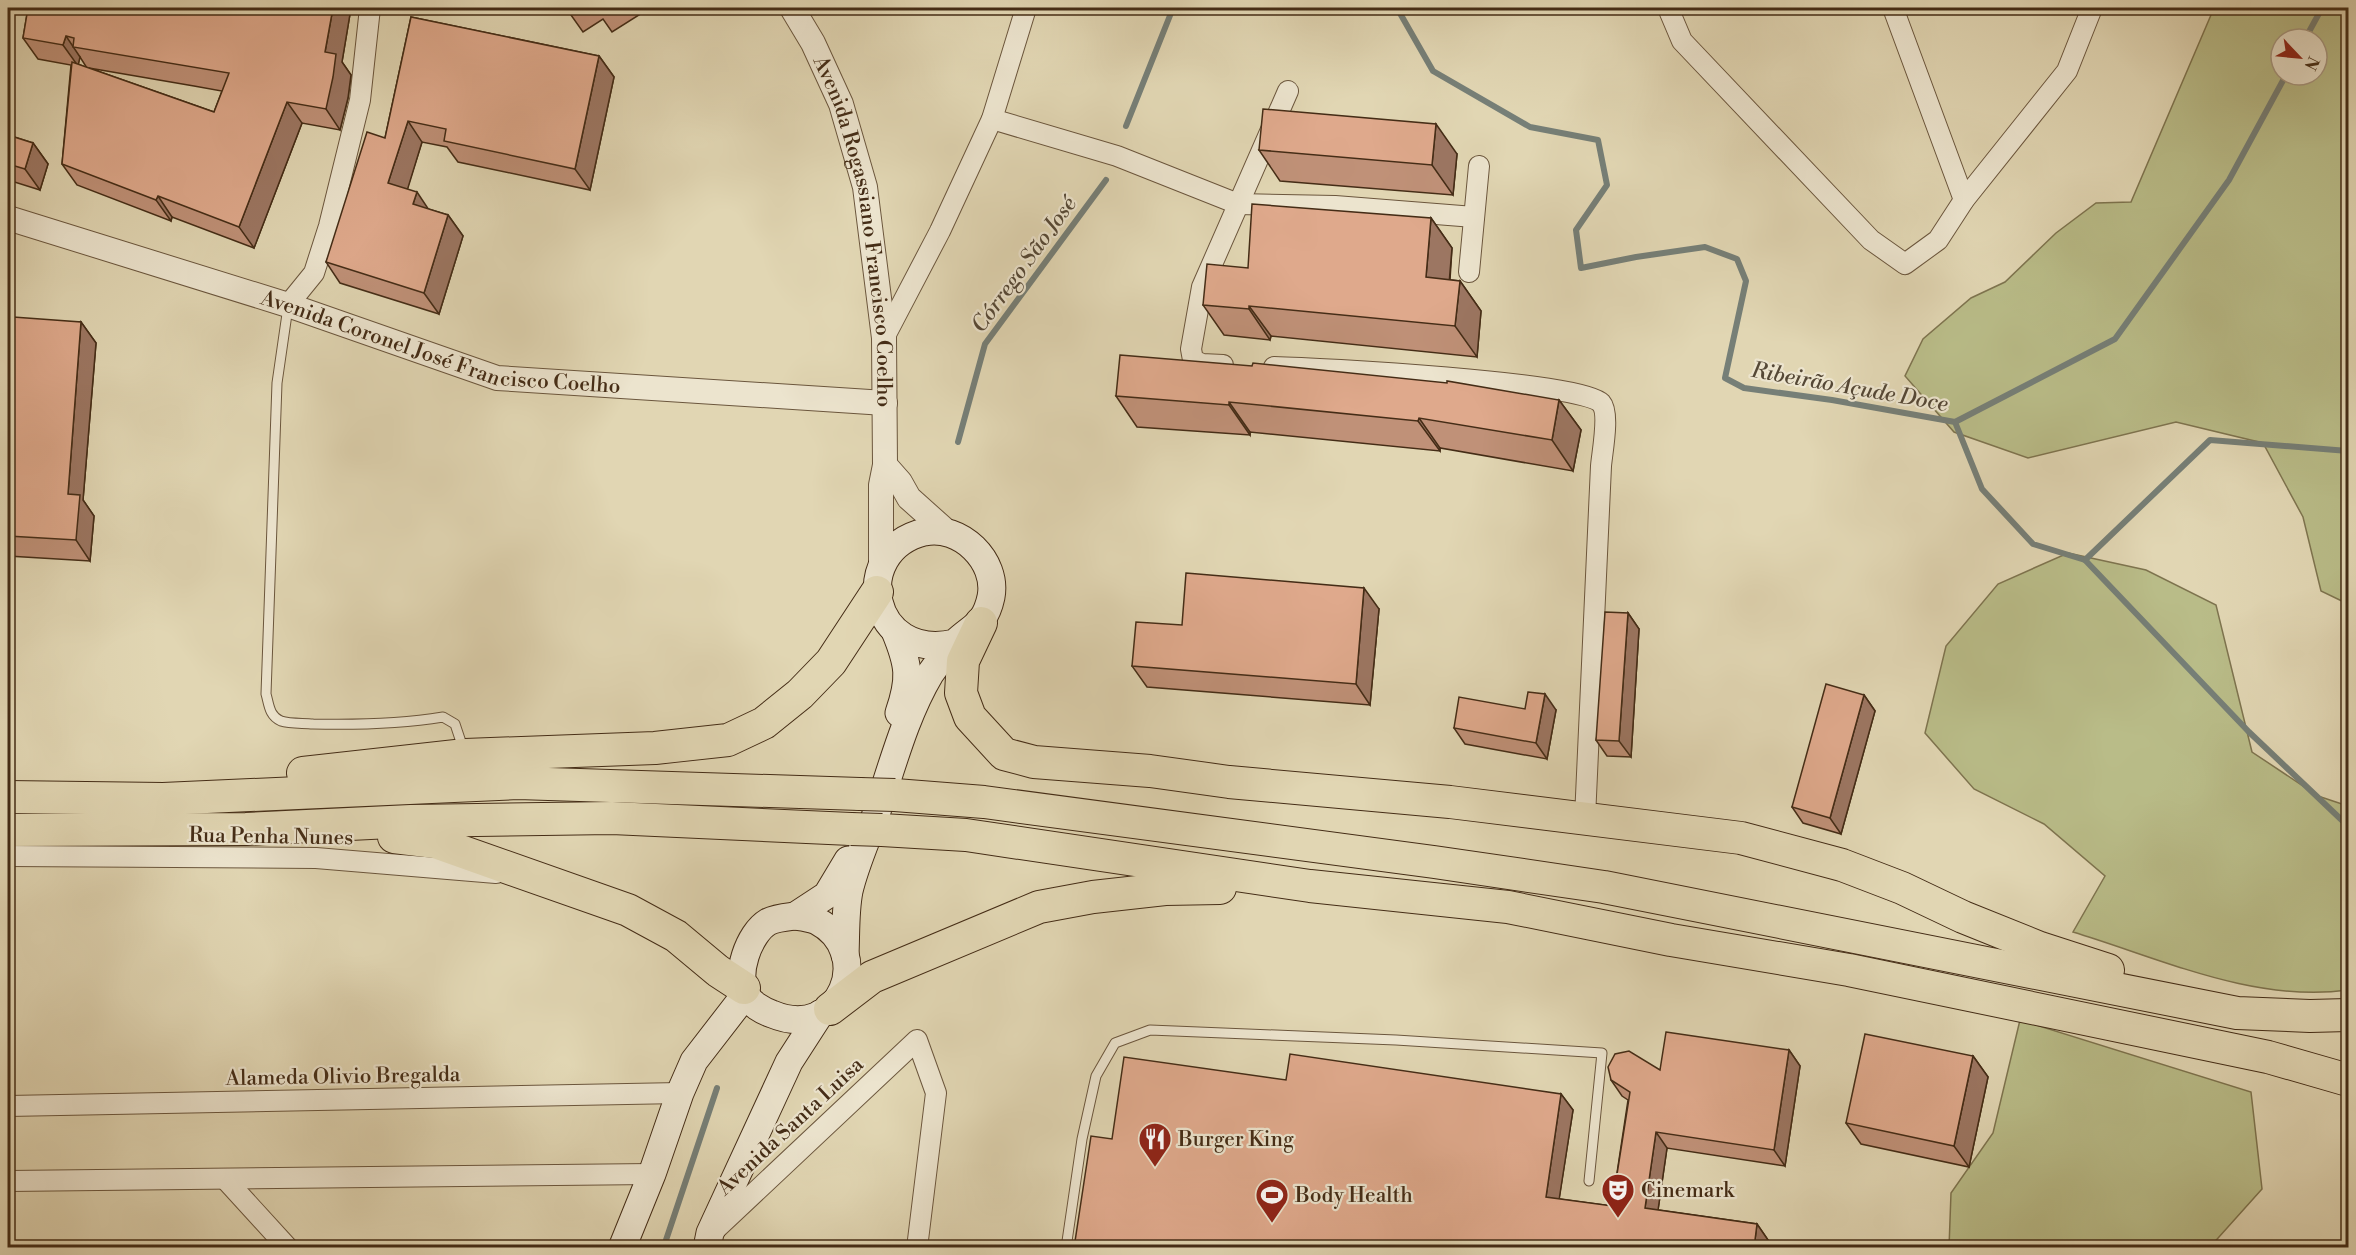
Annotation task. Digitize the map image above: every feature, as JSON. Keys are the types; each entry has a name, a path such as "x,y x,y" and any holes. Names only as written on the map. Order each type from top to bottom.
{"highway":[{"path":"163,799 245,778 465,755 655,748 728,740 764,723 800,693 831,662 879,579"},
{"path":"981,622 963,661 961,693 970,717 1004,754 1034,762 1150,771 1229,782 1450,801 1742,838 1842,865 1902,888 1963,917 2040,948 2237,1013"},
{"path":"8,797 163,799 518,783 895,795 984,802 1422,860 1604,887 2237,1013 2349,1016"},
{"path":"8,830 246,829 411,821 612,818 966,835 1310,886 1508,907 1671,940 1848,970 2268,1057 2343,1079"},
{"path":"246,829 374,835 435,842 628,910 676,936 745,992"},
{"path":"825,1012 872,977 1039,907 1093,897 1166,889 1310,886"}],"main road":[{"path":"704,1243 789,1062 825,1012 842,993 847,974 845,954 849,891 912,710 931,673 955,643 981,622 992,596 988,568 972,544 946,532 927,532 908,537 892,550 879,579 882,613 895,631 907,660 906,691 849,859 827,895 795,916 768,922 750,943 741,969 745,992 763,1011 782,1018 808,1019 825,1012"},
{"path":"895,631 908,640 923,645 939,646 955,643"},
{"path":"795,916 817,921 834,935 845,954"},
{"path":"622,1248 694,1061 745,992"}],"street":[{"path":"288,305 314,273 329,226 360,100 370,8"},
{"name":"Avenida Rogassiano Francisco Coelho","path":"793,8 813,43 841,104 865,187 884,338 885,465 881,485 879,579"},
{"path":"884,338 940,231 992,119 1026,8"},
{"path":"1668,8 1682,41 1871,240 1905,264 1938,240 1964,200 2067,71 2092,8"},
{"path":"1893,8 1964,200"},
{"path":"1288,91 1202,287 1191,349 1193,360 1202,364 1336,369 1539,387 1594,398 1602,404 1606,414 1601,466 1585,818"},
{"path":"992,119 1117,156 1238,204 1335,206 1474,217"},
{"path":"1469,272 1479,166"},
{"name":"Avenida Coronel José Francisco Coelho","path":"8,218 288,305 497,378 885,403"},
{"path":"885,465 900,482 909,498 946,532"},
{"name":"Rua Penha Nunes","path":"8,856 316,858 533,876"},
{"name":"Avenida Santa Luisa","path":"704,1243 917,1040 936,1093 917,1248"},
{"name":"Alameda Olivio Bregalda","path":"8,1106 680,1094"},
{"path":"8,1181 652,1174"},
{"path":"226,1180 288,1248"}],"lane":[{"path":"288,305 277,383 267,694 270,712 280,720 294,723 343,725 415,721 442,717 455,724 465,755"},
{"path":"1066,1248 1082,1139 1096,1076 1115,1042 1150,1030 1396,1040 1602,1053 1589,1181"}],"green space":[{"path":"2214,8 2348,8 2348,604 2321,591 2303,517 2263,443 2176,422 2028,458 1954,432 1905,376 1923,339 1971,298 2005,282 2056,233 2096,203 2131,202"},
{"path":"2068,553 2146,570 2216,605 2252,752 2318,796 2348,806 2348,990 2313,992 2278,990 2243,984 2174,966 2073,932 2105,876 2044,824 1974,789 1925,733 1946,646 1998,584"},
{"path":"2020,1020 2251,1092 2262,1189 2210,1247 1949,1248 1951,1193 1993,1133"}],"building":[{"path":"28,8 333,8 325,52 336,54 326,109 287,102 239,227 158,196 156,200 62,164 72,62 214,112 229,73 73,47 74,38 66,36 63,45 23,38"},
{"path":"411,17 599,56 575,169 444,141 446,129 408,121 388,183 417,192 413,204 448,215 424,293 326,262 367,132 385,138"},
{"path":"1263,109 1436,124 1432,165 1259,150"},
{"path":"8,135 33,143 25,169 8,164"},
{"path":"1252,204 1431,218 1426,277 1460,281 1455,326 1249,306 1249,309 1203,305 1207,264 1248,268"},
{"path":"13,317 81,322 68,494 80,495 76,540 8,536 8,322 13,322"},
{"path":"1120,355 1252,366 1253,363 1447,383 1447,381 1559,400 1552,440 1419,418 1418,421 1229,402 1229,405 1116,396"},
{"path":"1186,573 1364,588 1356,684 1132,666 1136,622 1182,625"},
{"path":"1605,612 1628,613 1619,741 1596,740"},
{"path":"1826,684 1864,695 1830,818 1792,807"},
{"path":"1528,692 1545,694 1536,743 1454,728 1459,697 1525,709"},
{"path":"1666,1032 1789,1050 1774,1150 1656,1132 1645,1208 1757,1224 1754,1248 1074,1248 1091,1136 1112,1139 1124,1057 1286,1080 1290,1054 1561,1094 1546,1197 1612,1206 1630,1092 1611,1080 1608,1067 1615,1054 1629,1051 1660,1070"},
{"path":"1865,1034 1973,1056 1954,1146 1846,1123"}],"waterway":[{"name":"Ribeirão Açude Doce","path":"1126,126 1173,8"},
{"name":"Ribeirão Açude Doce","path":"1397,8 1433,71 1530,127 1598,140 1607,185 1576,230 1581,268 1705,247 1737,259 1746,281 1725,378 1744,388 1832,400 1955,422 1982,489 2033,544 2085,560 2210,440 2348,451"},
{"path":"2312,27 2322,8"},
{"path":"1955,422 2115,339 2229,180 2279,87"},
{"name":"Córrego São José","path":"958,442 985,344 1106,180"},
{"path":"2085,560 2249,732 2348,826"},
{"name":"Córrego São José","path":"666,1240 717,1088"}],"place":[{"name":"Burger King","path":"1155,1168"},
{"name":"Cinemark","path":"1618,1219"},
{"name":"Body Health","path":"1272,1224"}]}
